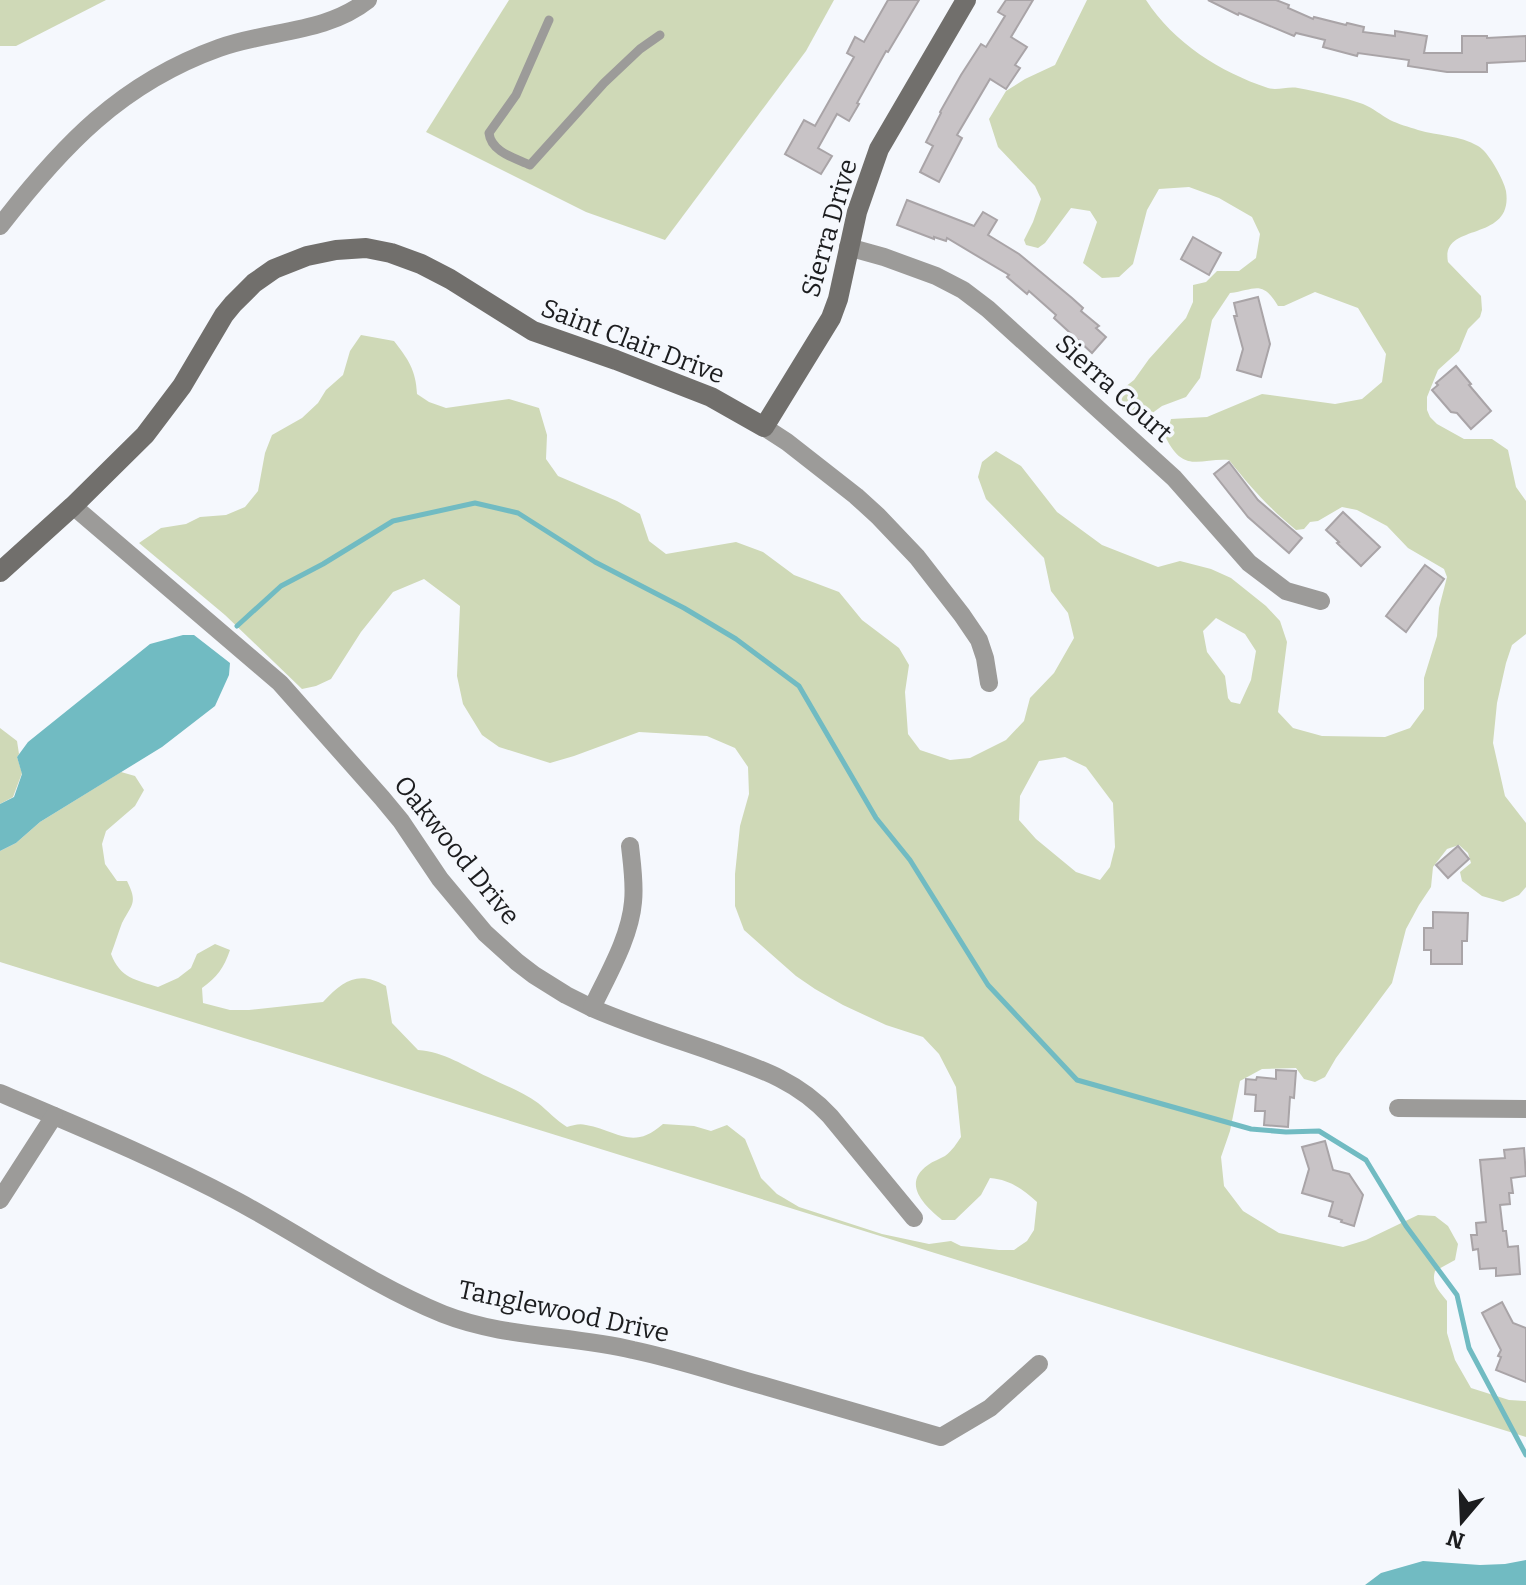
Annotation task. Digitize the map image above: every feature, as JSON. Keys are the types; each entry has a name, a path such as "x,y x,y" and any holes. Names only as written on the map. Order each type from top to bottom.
{"street":[{"path":"0,226 62,152 99,116 150,79 219,47 337,19 368,0"},
{"name":"Sierra Drive","path":"764,427 831,318 866,185 883,141 966,0"},
{"name":"Sierra Court","path":"848,247 921,269 963,290 1158,463 1249,563 1286,591 1321,601"},
{"name":"Saint Clair Drive","path":"0,572 145,435 182,386 224,315 254,283 285,263 307,256 366,248 421,264 533,331 616,360 722,403 787,442 856,496 917,557 979,640 989,683"},
{"name":"Oakwood Drive","path":"73,506 288,692 401,821 440,879 485,933 517,962 566,995 592,1008 760,1068 802,1090 830,1116 914,1218"},
{"path":"592,1008 631,917 634,890 630,846"},
{"name":"Tanglewood Drive","path":"0,1093 189,1176 389,1289 478,1325 648,1353 941,1437 990,1408 1039,1364"},
{"path":"1398,1108 1526,1109"},
{"path":"0,1200 54,1116"}],"lane":[{"path":"549,20 516,95 489,133 494,146 530,165 604,83 660,35"}],"green space":[{"path":"0,0 106,0 16,46 0,46"},
{"path":"509,0 834,0 806,51 665,240 586,212 426,132"},
{"path":"1087,0 1146,0 1184,43 1233,74 1271,89 1298,88 1347,99 1400,124 1471,142 1486,154 1505,186 1505,208 1499,219 1455,241 1449,249 1448,262 1481,296 1482,310 1480,317 1468,329 1459,351 1438,370 1427,397 1427,410 1437,424 1464,439 1492,439 1508,450 1516,487 1526,501 1526,634 1512,645 1506,663 1497,703 1493,743 1505,796 1526,823 1526,887 1519,895 1503,902 1482,896 1462,881 1460,872 1471,863 1468,853 1459,845 1447,849 1433,867 1431,887 1406,929 1392,983 1325,1077 1315,1082 1304,1079 1296,1068 1262,1069 1240,1081 1230,1131 1221,1157 1224,1186 1243,1211 1279,1233 1343,1247 1366,1240 1418,1215 1435,1216 1448,1226 1458,1244 1455,1260 1435,1271 1434,1280 1447,1301 1447,1333 1455,1360 1471,1388 1509,1400 1526,1401 1526,1437 0,962 0,851 16,843 40,822 121,772 135,776 144,790 135,806 106,831 102,844 105,864 117,881 127,881 132,894 132,903 111,954 119,968 130,977 158,987 178,978 191,968 197,954 215,944 230,950 219,972 202,988 203,1003 230,1010 323,1002 337,988 352,980 376,981 386,986 392,1023 418,1050 446,1057 520,1092 567,1127 584,1124 634,1138 652,1132 663,1124 694,1126 711,1131 727,1125 745,1139 761,1178 777,1194 799,1207 882,1234 929,1244 951,1241 961,1246 1014,1250 1027,1241 1034,1230 1037,1202 1010,1183 990,1178 981,1195 955,1220 942,1220 918,1194 916,1180 920,1172 948,1154 961,1137 956,1087 939,1054 923,1037 886,1025 815,989 744,930 735,906 735,874 740,826 749,794 748,767 735,748 707,736 639,732 550,763 499,747 482,735 463,704 457,676 460,606 424,579 393,592 361,632 331,679 302,689 225,615 139,543 161,528 186,524 200,517 226,515 245,507 258,491 265,453 272,435 302,418 343,375 350,351 361,335 394,341 410,365 417,394 429,402 446,408 509,399 539,408 547,435 546,459 558,476 640,514 649,541 666,554 736,542 763,552 794,575 839,592 862,620 899,648 909,665 905,692 908,734 920,750 950,760 970,758 1006,740 1024,721 1030,698 1054,673 1074,638 1068,613 1051,591 1044,558 986,499 978,477 982,462 996,451 1021,466 1057,512 1102,545 1158,567 1180,561 1211,569 1231,578 1266,606 1280,621 1287,642 1278,712 1293,728 1322,736 1385,737 1410,728 1424,709 1424,678 1437,636 1439,608 1447,577 1444,569 1408,548 1387,526 1357,510 1342,507 1318,521 1310,522 1304,529 1296,530 1261,497 1229,460 1186,460 1179,456 1166,438 1171,419 1207,417 1262,394 1335,404 1362,399 1382,382 1386,354 1358,308 1315,292 1284,306 1278,306 1262,289 1230,293 1212,320 1200,378 1186,397 1162,406 1143,418 1126,408 1116,394 1134,380 1186,318 1193,302 1193,285 1206,282 1217,271 1239,271 1256,258 1260,234 1252,217 1219,198 1189,187 1159,189 1147,210 1133,264 1119,277 1102,278 1083,263 1097,222 1090,211 1071,208 1045,243 1038,248 1026,245 1024,240 1041,199 1035,186 998,147 989,119 1006,91 1055,65","holes":["1216,618 1245,634 1256,651 1251,680 1240,704 1228,698 1225,676 1207,652 1203,631","1065,757 1086,767 1113,803 1115,847 1110,867 1100,880 1076,872 1036,839 1019,820 1020,796 1039,761"]},
{"path":"0,728 17,741 17,757 22,773 13,797 0,804"}],"water":[{"path":"194,635 230,663 229,675 215,706 162,747 40,822 16,843 0,851 0,804 14,797 22,774 17,757 28,742 150,644"},
{"path":"1526,1560 1526,1585 1365,1585 1381,1573 1423,1561 1480,1565"}],"building":[{"path":"888,0 919,0 886,51 849,121 837,114 818,148 832,156 821,174 785,154 804,120 815,126 854,57 847,53 855,37 864,42"},
{"path":"1006,0 1033,0 1011,37 1027,47 1015,65 1020,68 1006,89 990,79 957,135 962,138 939,182 920,172 933,146 926,142 961,75 981,44 986,47 1005,16 998,12"},
{"path":"1208,0 1276,0 1313,19 1364,27 1363,32 1395,36 1395,31 1427,36 1424,53 1462,53 1462,36 1526,36 1526,61 1487,63 1487,72 1447,72 1408,66 1409,60 1358,53 1357,56 1323,47 1325,40 1296,33 1294,36"},
{"path":"907,200 974,226 983,212 997,220 988,235 1019,254 1072,298 1106,337 1092,353 1054,318 1056,315 1029,291 1027,294 1007,277 1009,275 947,238 946,241 934,239 897,225"},
{"path":"1193,237 1221,253 1209,275 1181,259"},
{"path":"1258,297 1270,344 1261,377 1237,370 1243,349 1234,316 1237,316 1234,303"},
{"path":"1456,366 1491,411 1471,429 1432,390"},
{"path":"1229,462 1258,500 1302,538 1289,553 1248,517 1214,474"},
{"path":"1343,512 1380,547 1361,566 1326,530"},
{"path":"1425,565 1444,579 1406,632 1386,616"},
{"path":"1458,846 1469,859 1448,878 1436,865"},
{"path":"1433,912 1468,913 1467,941 1462,941 1462,964 1431,964 1431,950 1424,950 1424,928 1433,928"},
{"path":"1276,1070 1296,1071 1288,1127 1264,1125 1265,1111 1255,1111 1256,1095 1245,1094 1246,1079 1276,1079"},
{"path":"1325,1141 1333,1170 1349,1174 1363,1195 1354,1226 1329,1216 1333,1202 1302,1193 1309,1169 1302,1147"},
{"path":"1524,1148 1526,1176 1511,1178 1513,1193 1509,1193 1510,1204 1500,1205 1508,1247 1518,1246 1520,1274 1496,1276 1496,1268 1480,1269 1478,1249 1473,1250 1471,1235 1477,1235 1476,1223 1486,1222 1480,1160 1505,1158 1504,1150"},
{"path":"1502,1302 1513,1323 1526,1328 1526,1382 1496,1370 1501,1350 1482,1313"}],"waterway":[{"path":"237,626 281,586 393,521 475,503 518,513 595,562 736,639 799,686 876,818 910,860 988,985 1077,1080 1251,1129 1319,1131 1366,1160 1406,1226 1457,1295 1469,1348 1526,1455"}]}
